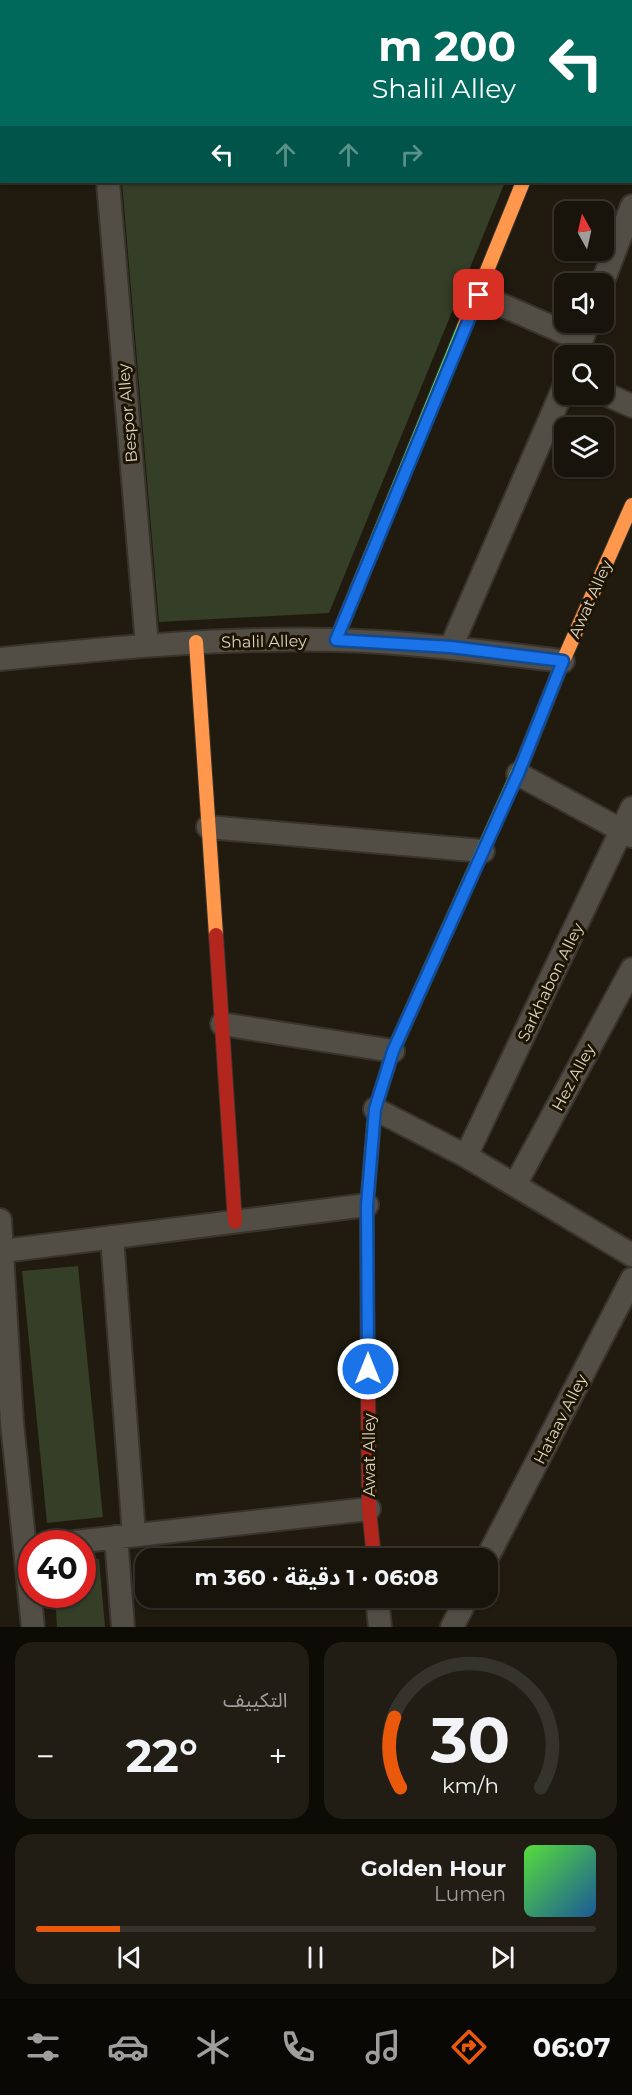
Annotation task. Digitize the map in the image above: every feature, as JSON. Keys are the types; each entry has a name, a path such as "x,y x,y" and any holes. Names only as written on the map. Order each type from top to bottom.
{"street":[{"name":"Bespor Alley","path":"108,183 147,645"},
{"path":"336,640 479,295 523,183"},
{"path":"606,273 632,206"},
{"path":"479,295 581,339"},
{"path":"614,398 632,406"},
{"path":"451,647 556,405"},
{"name":"Awat Alley","path":"373,1548 369,1509 367,1205 375,1109 393,1051 518,774 563,661 632,505"},
{"name":"Shalil Alley","path":"0,659 196,642 336,640 451,647 563,661"},
{"path":"196,642 235,1222"},
{"path":"518,774 627,834"},
{"name":"Sarkhabon Alley","path":"466,1156 627,834 632,808"},
{"path":"208,827 483,851"},
{"name":"Hez Alley","path":"515,1185 632,969"},
{"path":"222,1024 393,1051"},
{"path":"375,1109 466,1156 632,1255"},
{"path":"3,1251 367,1205"},
{"path":"0,1220 3,1251 6,1424 25,1530"},
{"path":"111,1238 125,1536 123,1627"},
{"name":"Hataav Alley","path":"492,1548 632,1279"},
{"path":"96,1539 369,1509"},
{"path":"32,1608 33,1627"},
{"path":"378,1608 380,1627"},
{"path":"452,1627 462,1608"}],"green space":[{"path":"122,183 505,183 329,613 159,622"},
{"path":"78,1266 103,1517 47,1523 22,1271"},
{"path":"96,1559 99,1559 105,1627 57,1627 56,1608 96,1608"}],"traffic: fast":[{"path":"336,640 464,327"},
{"path":"367,1263 367,1205 375,1109 393,1051 523,761"}],"traffic: slow":[{"path":"464,327 523,183"},
{"path":"523,761 563,661 632,505"},
{"path":"196,642 216,935"}],"traffic: jam":[{"path":"216,935 235,1222"},
{"path":"367,1263 369,1509 373,1548"}],"route":[{"path":"368,1369 367,1205 375,1109 393,1051 518,774 563,661 451,647 336,640 479,295"}]}
